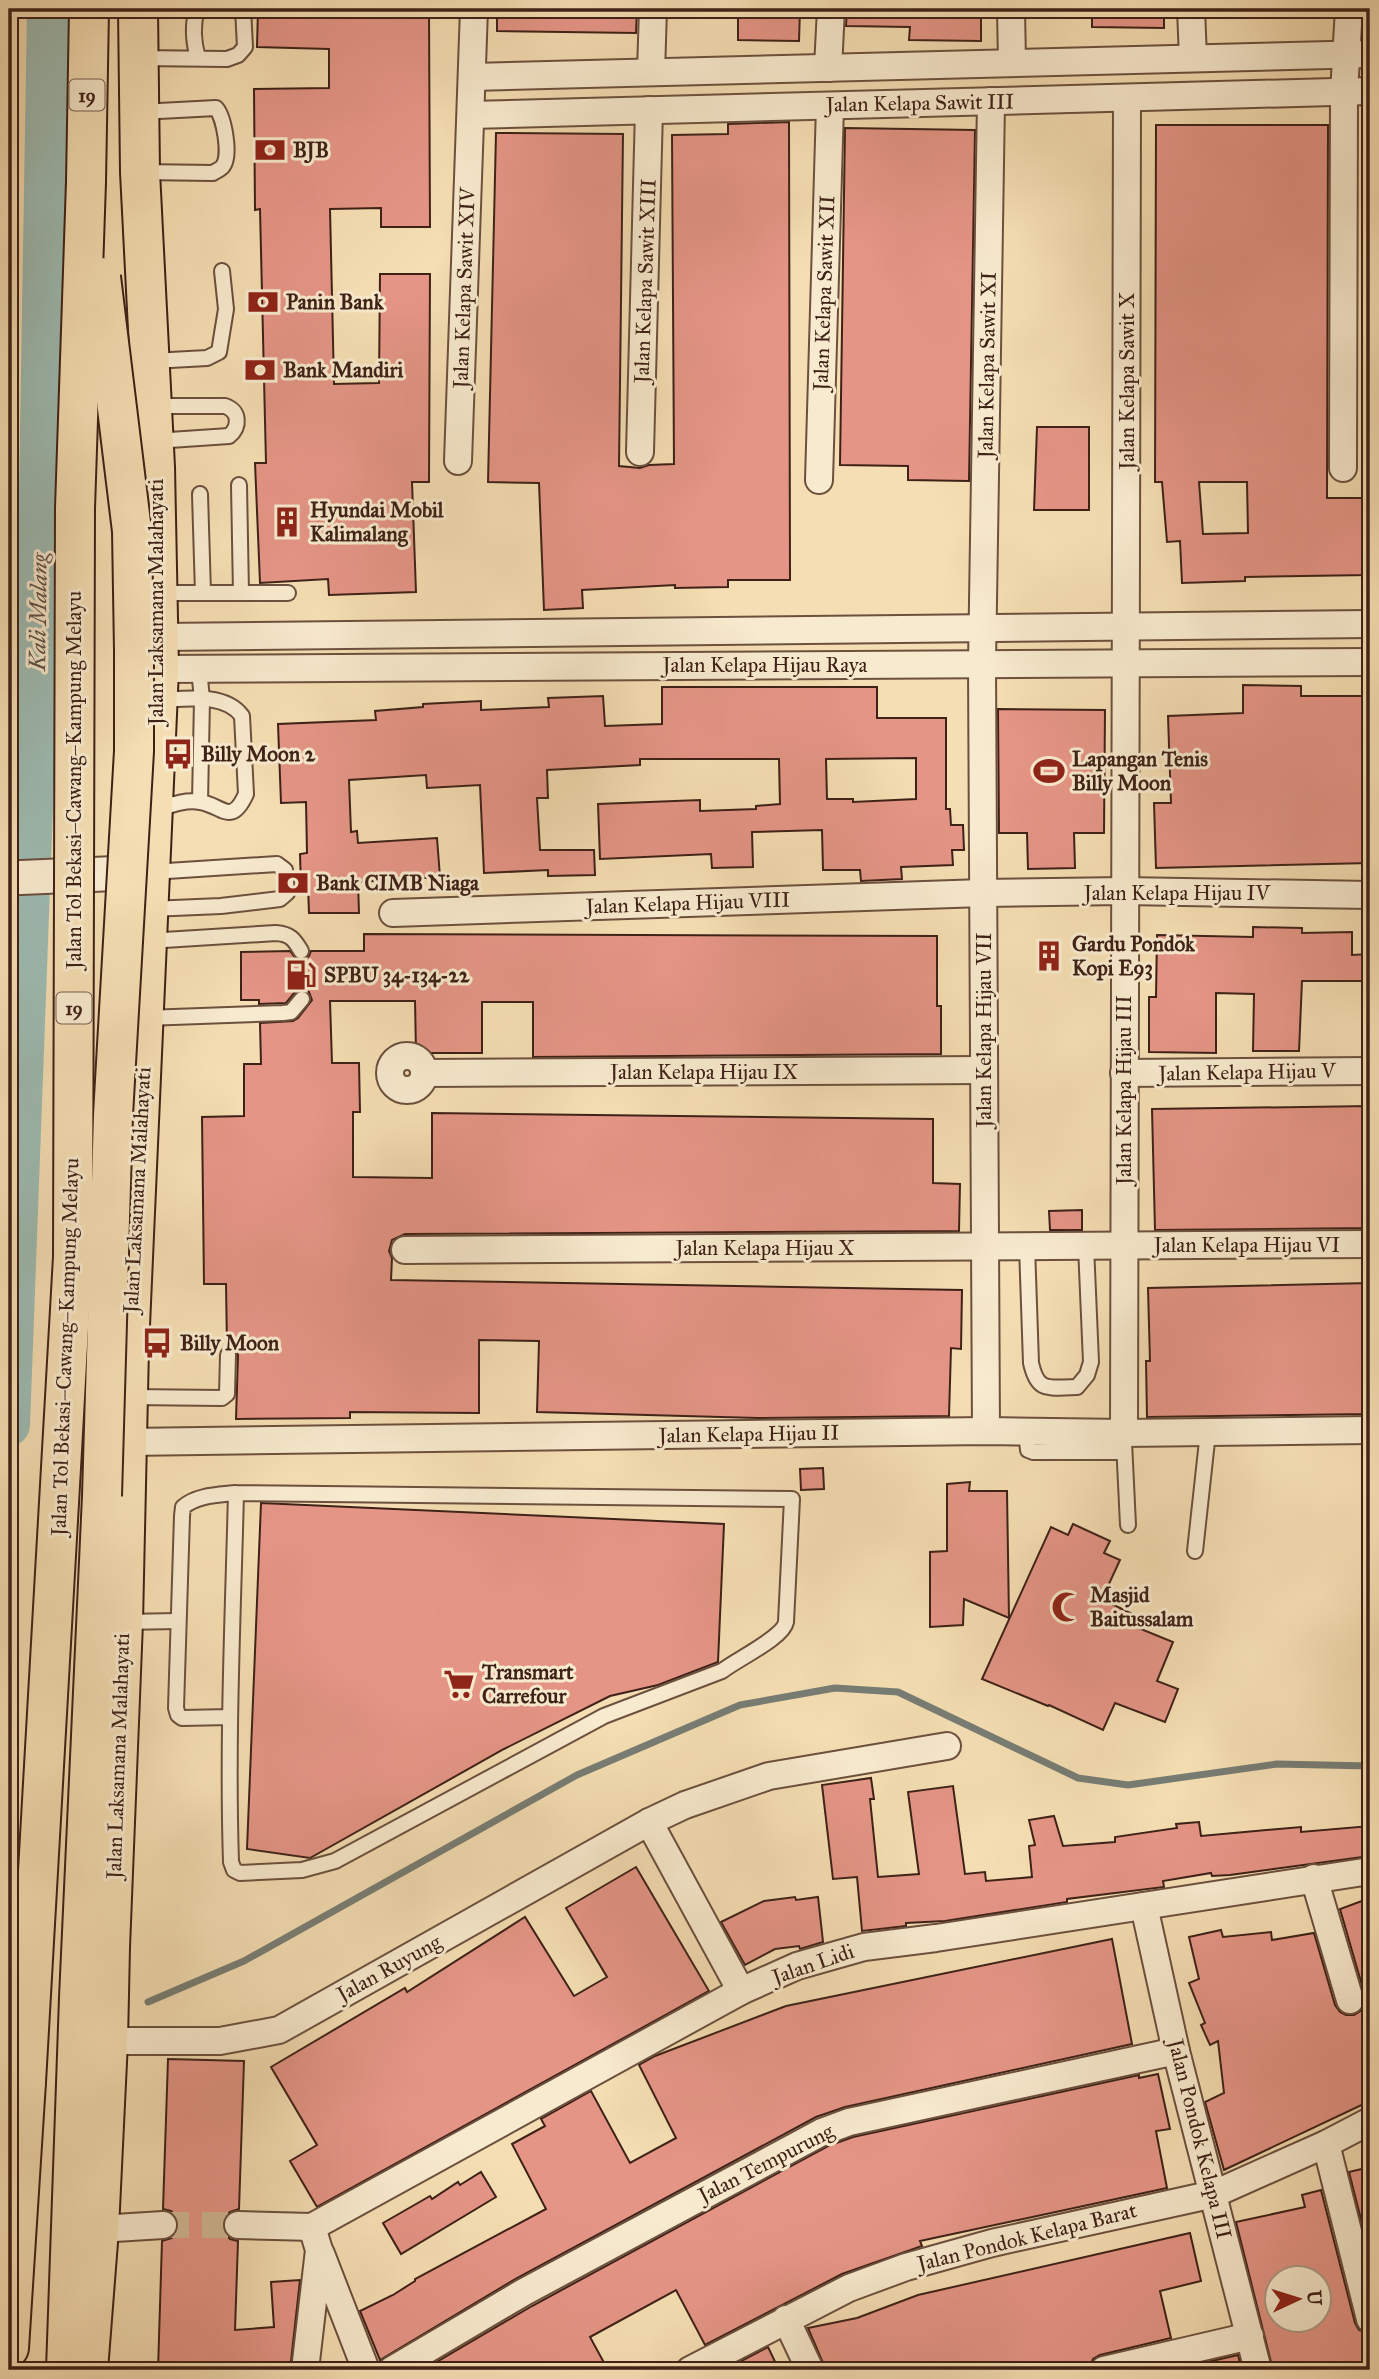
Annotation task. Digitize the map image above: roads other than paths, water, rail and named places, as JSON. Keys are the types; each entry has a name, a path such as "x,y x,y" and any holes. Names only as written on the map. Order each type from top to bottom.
{"main road":[{"name":"Jalan Tol Bekasi–Cawang–Kampung Melayu","path":"9,2348 42,1833 73,1257 75,508 89,9"},
{"name":"Jalan Laksamana Malahayati","path":"88,2370 99,2229 108,2035 123,1622 129,1348 159,669 159,593 139,172 138,9"},
{"path":"66,2370 79,1998 102,1496 113,1115 134,751 132,531 105,306 86,182"}],"street":[{"name":"Jalan Kelapa Sawit XIV","path":"458,461 474,9"},
{"path":"651,72 653,9"},
{"path":"828,68 831,9"},
{"path":"1011,9 1012,63"},
{"path":"1191,9 1193,58"},
{"path":"1343,468 1359,54 1349,9"},
{"name":"Jalan Kelapa Sawit III","path":"472,77 1359,54"},
{"name":"Jalan Kelapa Sawit III","path":"471,115 1357,92"},
{"name":"Jalan Kelapa Sawit X","path":"1124,663 1127,98"},
{"name":"Jalan Kelapa Sawit XI","path":"983,628 991,102"},
{"name":"Jalan Kelapa Sawit XII","path":"819,480 830,106"},
{"name":"Jalan Kelapa Sawit XIII","path":"640,452 649,110"},
{"name":"Jalan Kelapa Hijau Raya","path":"159,669 351,635 1370,624"},
{"name":"Jalan Kelapa Hijau VII","path":"983,628 985,1432"},
{"path":"349,668 351,635"},
{"name":"Jalan Kelapa Hijau Raya","path":"159,669 1370,662"},
{"name":"Jalan Kelapa Hijau III","path":"1124,663 1124,1442"},
{"path":"9,878 103,874 149,907"},
{"name":"Jalan Kelapa Hijau IV","path":"983,893 1124,891 1370,895"},
{"name":"Jalan Kelapa Hijau VIII","path":"393,913 983,893"},
{"name":"Jalan Kelapa Hijau IX","path":"425,1073 984,1070"},
{"name":"Jalan Kelapa Hijau V","path":"1124,1073 1370,1071"},
{"name":"Jalan Kelapa Hijau VI","path":"1125,1245 1370,1244"},
{"name":"Jalan Kelapa Hijau X","path":"405,1250 1125,1245"},
{"name":"Jalan Kelapa Hijau II","path":"127,1442 985,1432 1026,1432 1124,1442 1208,1432 1370,1430"},
{"name":"Jalan Ruyung","path":"108,2035 220,2041 279,2030 649,1822 685,1805 769,1776 947,1746"},
{"path":"649,1822 741,1991"},
{"name":"Jalan Lidi","path":"315,2238 741,1991 797,1966 864,1947 1370,1871"},
{"path":"1314,1878 1350,2000"},
{"name":"Jalan Pondok Kelapa III","path":"1144,1906 1176,2051 1258,2370"},
{"name":"Jalan Tempurung","path":"392,2370 524,2292 822,2132 849,2122 1176,2051"},
{"name":"Jalan Pondok Kelapa Barat","path":"690,2370 849,2288 906,2267 992,2242 1214,2194 1326,2144 1370,2121"},
{"path":"1326,2144 1370,2319"},
{"path":"99,2229 163,2225"},
{"path":"238,2225 315,2238"},
{"path":"305,2370 315,2238"},
{"path":"315,2238 366,2370"},
{"path":"786,2319 810,2370"},
{"path":"1107,2370 1250,2336"}],"lane":[{"path":"197,9 193,21 198,58"},
{"path":"137,59 227,59 238,55 245,47 243,9"},
{"path":"138,112 216,108 224,121 226,159 222,168 213,173 139,172"},
{"path":"149,361 207,358 219,352 226,309 222,271"},
{"path":"225,406 232,408 237,422 235,431 219,439 152,424 225,406"},
{"path":"239,485 240,593"},
{"path":"200,495 203,593"},
{"path":"159,593 288,593"},
{"path":"153,811 181,803 201,802 224,813 234,811 241,805 246,794 242,716 236,709 223,703 202,699 159,669"},
{"path":"199,669 202,699 201,802"},
{"path":"277,864 285,870 287,892 280,899 149,907 277,864"},
{"path":"149,907 288,934 301,951"},
{"path":"145,1018 283,1013 291,1012 302,999"},
{"path":"1027,1246 1031,1363 1035,1380 1042,1387 1077,1387 1087,1375 1091,1362 1086,1246"},
{"path":"128,1397 222,1398 227,1394 228,1355"},
{"path":"1195,1551 1208,1432"},
{"path":"1124,1442 1128,1525"},
{"path":"230,1717 183,1718 178,1715 176,1708 183,1507 198,1498 236,1493 792,1499 786,1622 785,1629 776,1636 722,1671 604,1716 335,1861 302,1870 240,1873 234,1870 231,1863 229,1802 236,1493"},
{"path":"123,1622 178,1621"}],"waterway":[{"name":"Kali Malang","path":"9,1425 37,673 48,9"},
{"path":"148,2002 244,1961 577,1775 740,1705 835,1688 898,1692 1078,1778 1128,1785 1277,1764 1370,1766"}],"tunnel":[{"path":"163,2225 238,2225"}],"place":[{"name":"BJB","path":"270,150"},
{"name":"Panin Bank","path":"263,302"},
{"name":"Bank Mandiri","path":"260,370"},
{"name":"Hyundai Mobil Kalimalang","path":"287,522"},
{"name":"Billy Moon 2","path":"178,754"},
{"name":"Lapangan Tenis Billy Moon","path":"1049,771"},
{"name":"Bank CIMB Niaga","path":"293,883"},
{"name":"Gardu Pondok Kopi E93","path":"1049,956"},
{"name":"SPBU 34-134-22","path":"301,975"},
{"name":"Billy Moon","path":"157,1343"},
{"name":"Masjid Baitussalam","path":"1067,1607"},
{"name":"Transmart Carrefour","path":"459,1684"}]}
